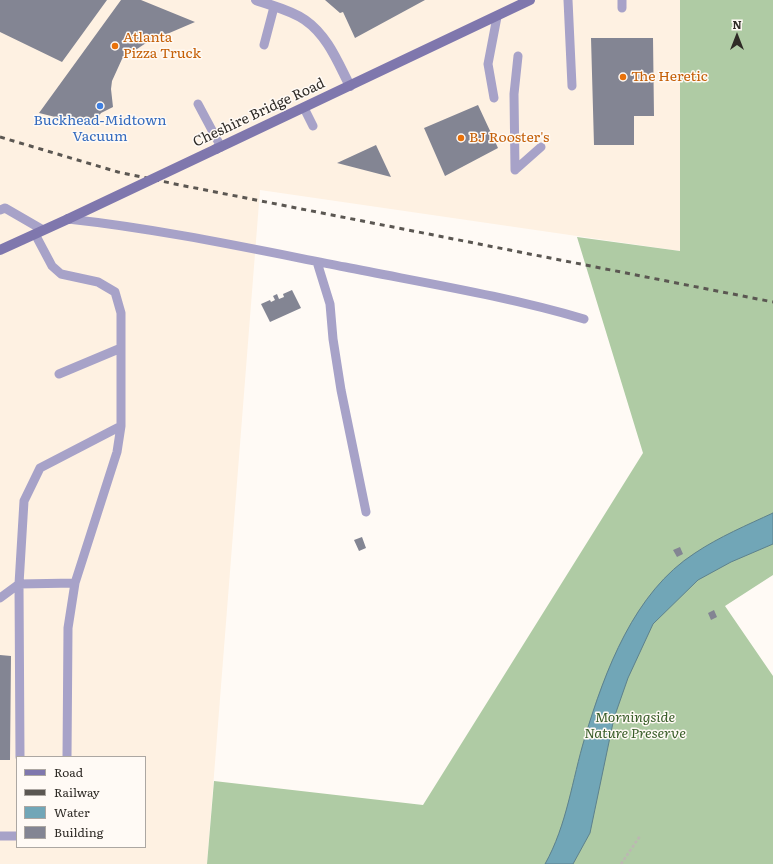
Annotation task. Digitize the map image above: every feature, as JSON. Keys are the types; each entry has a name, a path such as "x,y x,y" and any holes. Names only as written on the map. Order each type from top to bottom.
{"main road":[{"name":"Cheshire Bridge Road","path":"0,250 497,17 530,0"}],"street":[{"path":"256,0 304,20 317,30 326,41 350,86"}],"lane":[{"path":"568,0 572,86"},
{"path":"264,46 274,7"},
{"path":"494,98 488,64 497,17"},
{"path":"518,56 514,94 515,170 541,147"},
{"path":"198,104 218,148"},
{"path":"304,108 312,126"},
{"path":"0,210 5,208 39,232 52,266 61,274 98,282 115,292 122,313 121,426 117,452 74,583 68,628 67,756"},
{"path":"68,219 121,224 540,306 584,319"},
{"path":"317,262 330,304 333,339 341,390 366,512"},
{"path":"59,374 121,348"},
{"path":"20,756 19,584 24,501 40,468 121,426"},
{"path":"0,598 19,584 74,583"},
{"path":"0,836 16,836"}],"path":[{"path":"621,864 640,836"}],"shaded area":[{"path":"0,0 680,0 680,251 260,190 207,864 0,864"}],"green space":[{"name":"Morningside Nature Preserve","path":"680,0 773,0 773,575 725,606 773,676 773,864 207,864 214,781 423,805 643,453 577,237 680,251"}],"water":[{"path":"773,513 773,544 731,562 698,580 653,624 628,678 614,718 590,833 573,864 545,864 559,834 580,753 602,686 625,635 639,611 655,589 674,569 695,553 723,536"}],"building":[{"path":"0,0 107,0 62,62 0,32"},
{"path":"121,0 141,0 195,22 146,43 122,59 112,81 111,89 113,107 101,113 92,126 39,113"},
{"path":"325,0 425,0 355,38 343,12 340,13"},
{"name":"The Heretic","path":"591,38 653,38 654,116 634,116 634,145 594,145"},
{"name":"BJ Rooster's","path":"478,105 498,148 445,176 424,128"},
{"path":"376,145 391,177 337,163"},
{"path":"292,290 301,308 270,322 261,304 270,300 271,302 275,300 273,296 277,294 279,299 284,297 283,294"},
{"path":"362,537 366,548 359,551 354,540"},
{"path":"680,547 683,554 677,557 673,550"},
{"path":"714,610 717,617 711,620 708,613"},
{"path":"0,655 11,656 10,760 0,760"}],"railway":[{"path":"0,137 118,172 773,302"}],"place":[{"name":"Atlanta Pizza Truck","path":"115,46"},
{"name":"The Heretic","path":"623,77"},
{"name":"Buckhead-Midtown Vacuum","path":"100,106"},
{"name":"BJ Rooster's","path":"461,138"}]}
